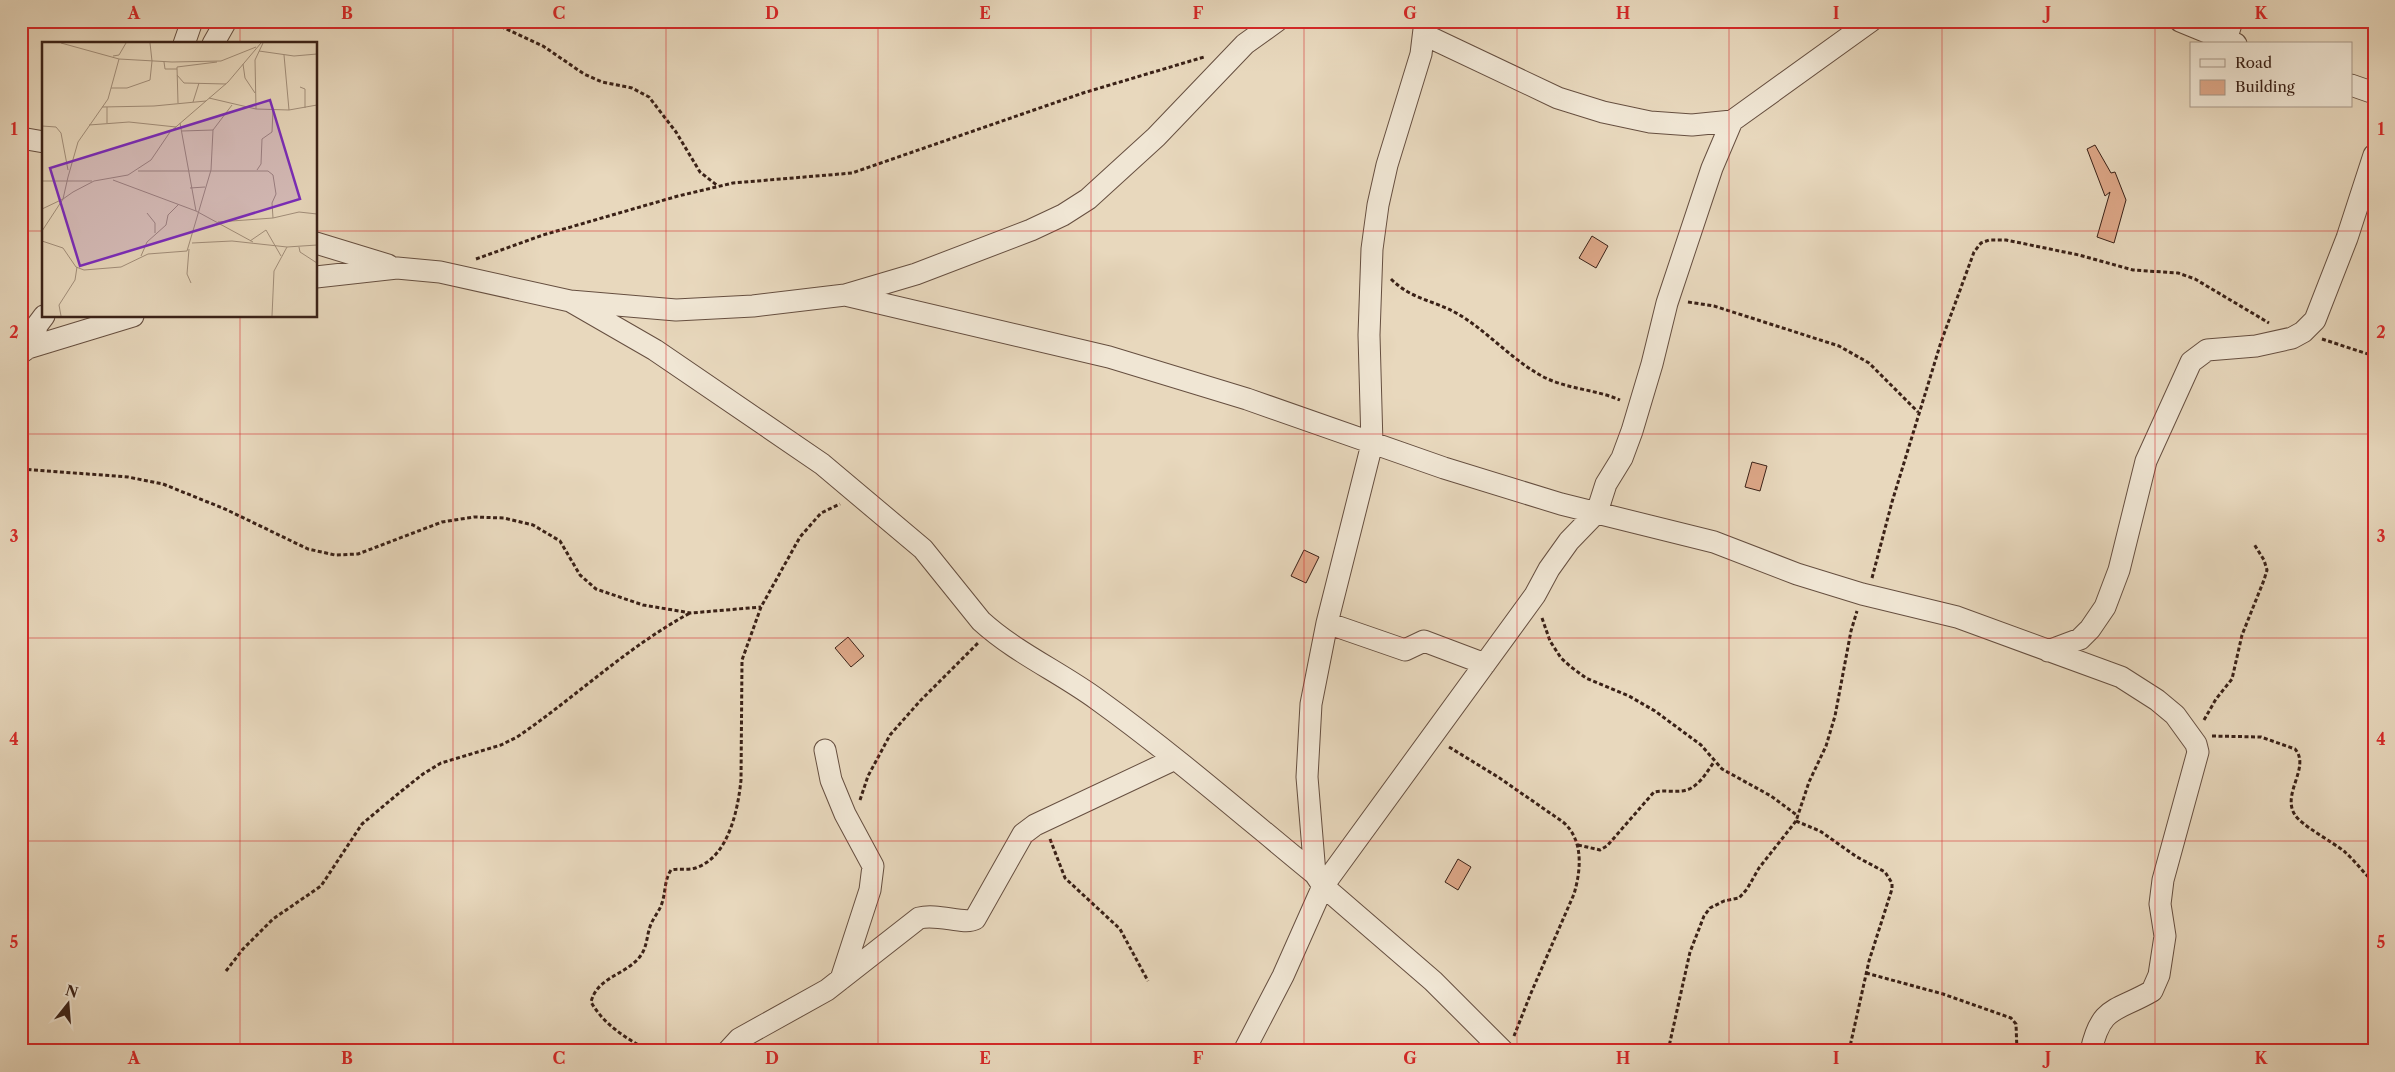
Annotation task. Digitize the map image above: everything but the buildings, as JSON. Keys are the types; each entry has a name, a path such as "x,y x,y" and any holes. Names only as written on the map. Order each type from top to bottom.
{"street":[{"path":"185,42 192,21"},
{"path":"214,42 226,21"},
{"path":"318,277 397,268 440,272 570,301 676,310 753,306 845,294 916,274 1063,216 1088,199 1156,138 1245,44 1277,21"},
{"path":"1319,880 1307,777 1311,704 1328,623 1372,444 1368,335 1372,249 1378,205 1387,165 1415,74 1425,28 1558,98 1603,112 1670,124 1692,125 1732,121 1871,21"},
{"path":"2180,21 2231,35"},
{"path":"2352,85 2374,93"},
{"path":"1244,1051 1284,976 1319,880 1429,740 1535,595 1549,569 1569,541 1597,512 1606,484 1622,458 1639,408 1666,303 1712,168 1732,121"},
{"path":"21,138 42,142"},
{"path":"2048,651 2080,639 2090,629 2105,607 2119,570 2146,461 2191,362 2207,350 2256,346 2298,335 2315,320 2334,275 2374,155"},
{"path":"318,244 397,268"},
{"path":"845,294 1109,357 1247,399 1372,444 1561,504 1714,542 1796,574 1865,594 1957,617 2121,677 2157,700 2196,735 2198,761 2163,880 2160,904 2166,936 2158,975 2152,991 2109,1012 2102,1019 2091,1051"},
{"path":"570,301 655,350 822,464 923,549 981,621 991,630 1011,646 1096,698 1175,759 1319,880 1508,1047"},
{"path":"23,349 42,318"},
{"path":"23,349 126,318"},
{"path":"1328,623 1405,650 1424,641 1485,664"},
{"path":"825,750 831,780 845,814 872,866 870,890 841,979"},
{"path":"728,1051 740,1039 814,998 918,918 929,915 964,921 974,919 1024,834 1048,818 1175,759"}],"path":[{"path":"490,21 543,46 584,74 602,82 632,88 649,97 676,132 700,172 718,186"},
{"path":"440,272 543,235 718,186 733,183 852,173 1083,93 1211,55"},
{"path":"1668,1051 1690,952 1704,916 1710,908 1724,901 1739,898 1747,890 1759,868 1796,821 1808,782 1826,746 1835,716 1851,631 1865,594 1941,342 1974,252 1981,243 1989,240 2006,240 2056,250 2133,270 2178,273 2195,279 2298,335 2374,356"},
{"path":"1389,277 1402,290 1456,312 1521,363 1542,376 1598,392 1639,408"},
{"path":"1666,303 1686,302 1714,306 1839,346 1869,364 1892,383 1919,412"},
{"path":"21,469 128,477 163,484 225,509 308,549 335,556 358,554 442,522 474,517 504,518 533,525 560,541 580,575 596,589 643,605 691,613 761,607"},
{"path":"649,1051 621,1036 594,1009 591,1002 594,991 599,984 637,959 647,945 650,926 662,903 666,878 671,870 688,870 700,867 721,850 730,831 739,798 741,780 742,660 761,607 800,536 821,513 858,495"},
{"path":"2254,544 2264,560 2267,570 2264,580 2242,635 2232,679 2207,712 2196,735 2261,737 2295,749 2299,753 2300,760 2291,806 2296,816 2346,853 2374,883"},
{"path":"1535,595 1550,641 1561,658 1586,678 1629,696 1663,716 1701,746 1714,762 1729,773 1771,796 1798,816"},
{"path":"226,971 273,919 321,886 362,824 423,774 440,763 500,745 517,737 632,649 658,631 691,613"},
{"path":"859,803 868,776 890,734 991,630"},
{"path":"1429,740 1442,744 1498,777 1571,829 1578,845 1578,880 1574,894 1508,1047"},
{"path":"1578,845 1600,850 1608,846 1654,792 1684,791 1693,787 1700,781 1714,762"},
{"path":"1048,818 1050,838 1065,878 1120,929 1148,981"},
{"path":"1796,821 1820,831 1856,857 1885,872 1892,882 1892,889 1866,973 1849,1051"},
{"path":"1866,973 1943,994 2011,1018 2016,1024 2017,1051"}]}
